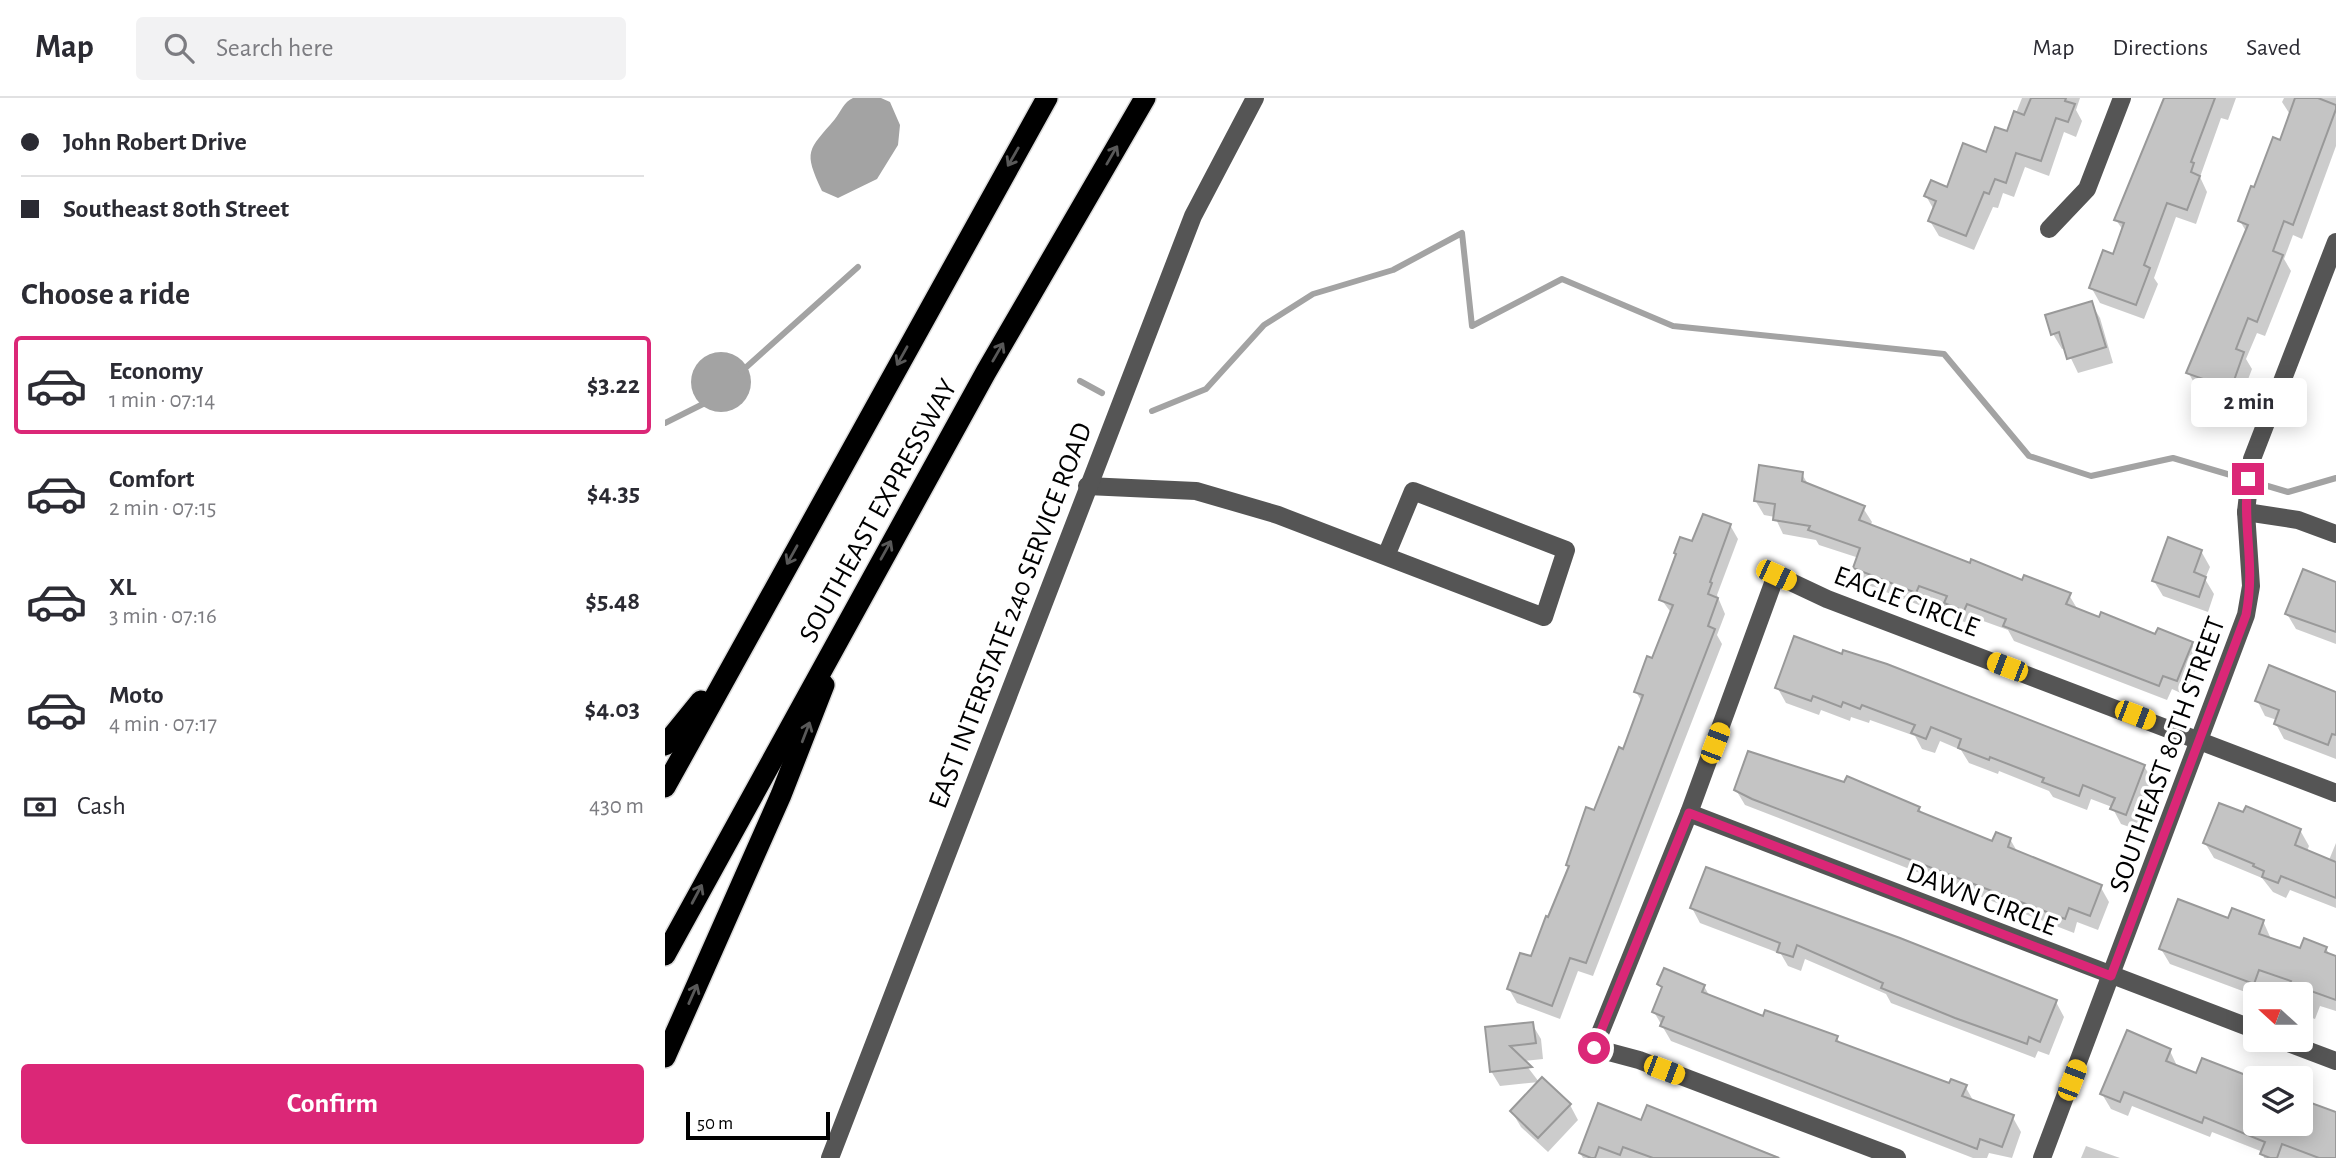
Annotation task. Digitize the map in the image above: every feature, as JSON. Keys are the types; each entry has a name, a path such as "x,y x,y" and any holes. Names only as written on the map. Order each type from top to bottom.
{"highway":[{"name":"SOUTHEAST EXPRESSWAY","path":"665,787 1047,98"},
{"name":"SOUTHEAST EXPRESSWAY","path":"665,954 853,609 1145,98"},
{"path":"665,1057 781,795 853,609"},
{"path":"665,745 733,661"}],"street":[{"name":"EAST INTERSTATE 240 SERVICE ROAD","path":"830,1158 1193,216 1255,98"},
{"path":"2049,229 2087,189 2122,98"},
{"name":"SOUTHEAST 80TH STREET","path":"2042,1158 2197,739 2246,615 2252,565 2246,503 2252,459 2336,242"},
{"path":"1087,486 1196,491 1278,514 1386,556 1544,617 1566,550 1413,491 1386,556"},
{"path":"2246,503 2336,534"},
{"name":"EAGLE CIRCLE","path":"1689,813 1776,575 1827,598 2336,793"},
{"path":"1689,813 1594,1048 1639,1060 1896,1158"},
{"name":"DAWN CIRCLE","path":"1689,813 2243,1025"},
{"path":"2312,1052 2336,1061"}],"shaded area":[{"path":"853,98 881,98 890,102 900,125 898,145 877,179 838,198 822,191 812,167 811,152 845,104"},
{"path":"721,352 738,357 746,365 751,382 746,399 738,407 721,412 704,407 696,399 691,382 696,365 704,357"}],"building":[{"path":"2031,98 2066,98 2065,101 2075,104 2068,122 2056,118 2041,161 2016,153 2006,183 1995,179 1989,194 1984,192 1966,236 1928,221 1936,201 1924,196 1931,180 1947,187 1963,143 1986,152 1995,127 2007,131 2014,111 2024,115"},
{"path":"2164,98 2215,98 2191,162 2194,163 2191,172 2200,176 2187,210 2167,203 2144,265 2150,268 2136,305 2089,288 2103,250 2113,254 2124,223 2114,220"},
{"path":"2295,98 2318,98 2336,105 2336,109 2293,225 2284,221 2273,251 2283,255 2257,322 2248,318 2236,349 2244,352 2231,389 2186,373 2248,225 2238,221 2251,186 2254,187 2273,137 2280,140"},
{"path":"2092,301 2106,347 2067,359 2059,332 2051,335 2045,315"},
{"path":"1759,465 1803,472 1802,481 1865,506 1859,520 1970,563 1971,559 2022,580 2024,575 2071,593 2066,604 2099,617 2101,612 2155,634 2158,628 2193,642 2177,681 2163,676 2159,686 2003,626 2006,619 1967,604 1964,611 1944,603 1947,596 1919,586 1916,593 1853,568 1860,548 1808,530 1810,526 1773,520 1775,504 1754,501"},
{"path":"1703,514 1731,524 1708,594 1718,598 1708,626 1715,629 1586,963 1570,958 1552,1006 1507,989 1520,953 1531,956 1546,916 1548,917 1569,866 1566,865 1586,807 1594,810 1619,747 1623,749 1643,695 1634,692 1647,656 1652,658 1673,605 1659,600 1676,554 1674,553 1680,537 1692,541"},
{"path":"2168,537 2202,550 2194,572 2206,577 2199,597 2152,581"},
{"path":"2303,569 2336,582 2336,632 2285,614"},
{"path":"1794,636 1842,654 1843,650 1887,664 2145,765 2126,815 2110,809 2115,798 2083,785 2079,796 2042,782 2044,778 1958,748 1961,739 1931,727 1926,739 1911,733 1915,725 1862,705 1860,709 1843,702 1841,707 1813,696 1811,701 1775,688"},
{"path":"2269,665 2336,692 2336,735 2332,734 2328,745 2274,724 2279,710 2255,701"},
{"path":"1748,751 1844,782 1847,776 1920,807 1918,811 1992,841 1996,832 2011,838 2008,847 2102,885 2090,916 2069,908 2065,919 1752,799 1734,790"},
{"path":"2219,803 2243,812 2246,806 2301,829 2295,845 2336,862 2336,898 2281,876 2278,883 2262,877 2264,871 2253,866 2254,864 2203,843"},
{"path":"1706,867 1900,938 2057,1000 2040,1042 2029,1037 2027,1044 1955,1018 1881,988 1883,983 1797,945 1793,957 1777,952 1780,943 1690,908"},
{"path":"2178,899 2228,918 2232,908 2264,920 2259,934 2300,948 2304,938 2327,947 2325,952 2336,956 2336,1000 2313,992 2313,982 2291,982 2259,970 2255,982 2249,982 2159,949"},
{"path":"1664,968 1705,985 1702,992 1763,1016 1765,1010 1838,1036 1836,1041 1949,1083 1951,1079 1967,1085 1962,1096 2014,1115 2002,1147 1980,1139 1977,1149 1660,1026 1664,1017 1652,1012 1662,987 1657,984"},
{"path":"1533,1022 1536,1043 1510,1046 1532,1067 1490,1072 1485,1027"},
{"path":"2127,1030 2171,1049 2166,1061 2196,1073 2202,1058 2243,1074 2243,1133 2204,1117 2202,1123 2124,1092 2120,1102 2100,1094"},
{"path":"1542,1077 1571,1104 1538,1138 1510,1111"},
{"path":"1598,1103 1641,1120 1647,1105 1779,1158 1653,1158 1623,1147 1620,1155 1599,1147 1595,1158 1591,1158 1579,1153"},
{"path":"2313,1104 2336,1112 2336,1158 2319,1158 2282,1144 2277,1158 2270,1158 2260,1154 2265,1142 2250,1136 2313,1136"}],"waterway":[{"path":"1152,411 1206,389 1264,325 1313,294 1393,270 1462,233 1472,326 1562,279 1673,326 1944,354 2029,456 2091,476 2173,458 2288,492 2336,478"},
{"path":"742,371 858,267"},
{"path":"1080,381 1102,393"},
{"path":"665,423 705,403"}],"route":[{"path":"1594,1048 1615,1003 1689,813 2111,976 2197,739 2246,615 2252,565 2246,512 2248,479"}]}
